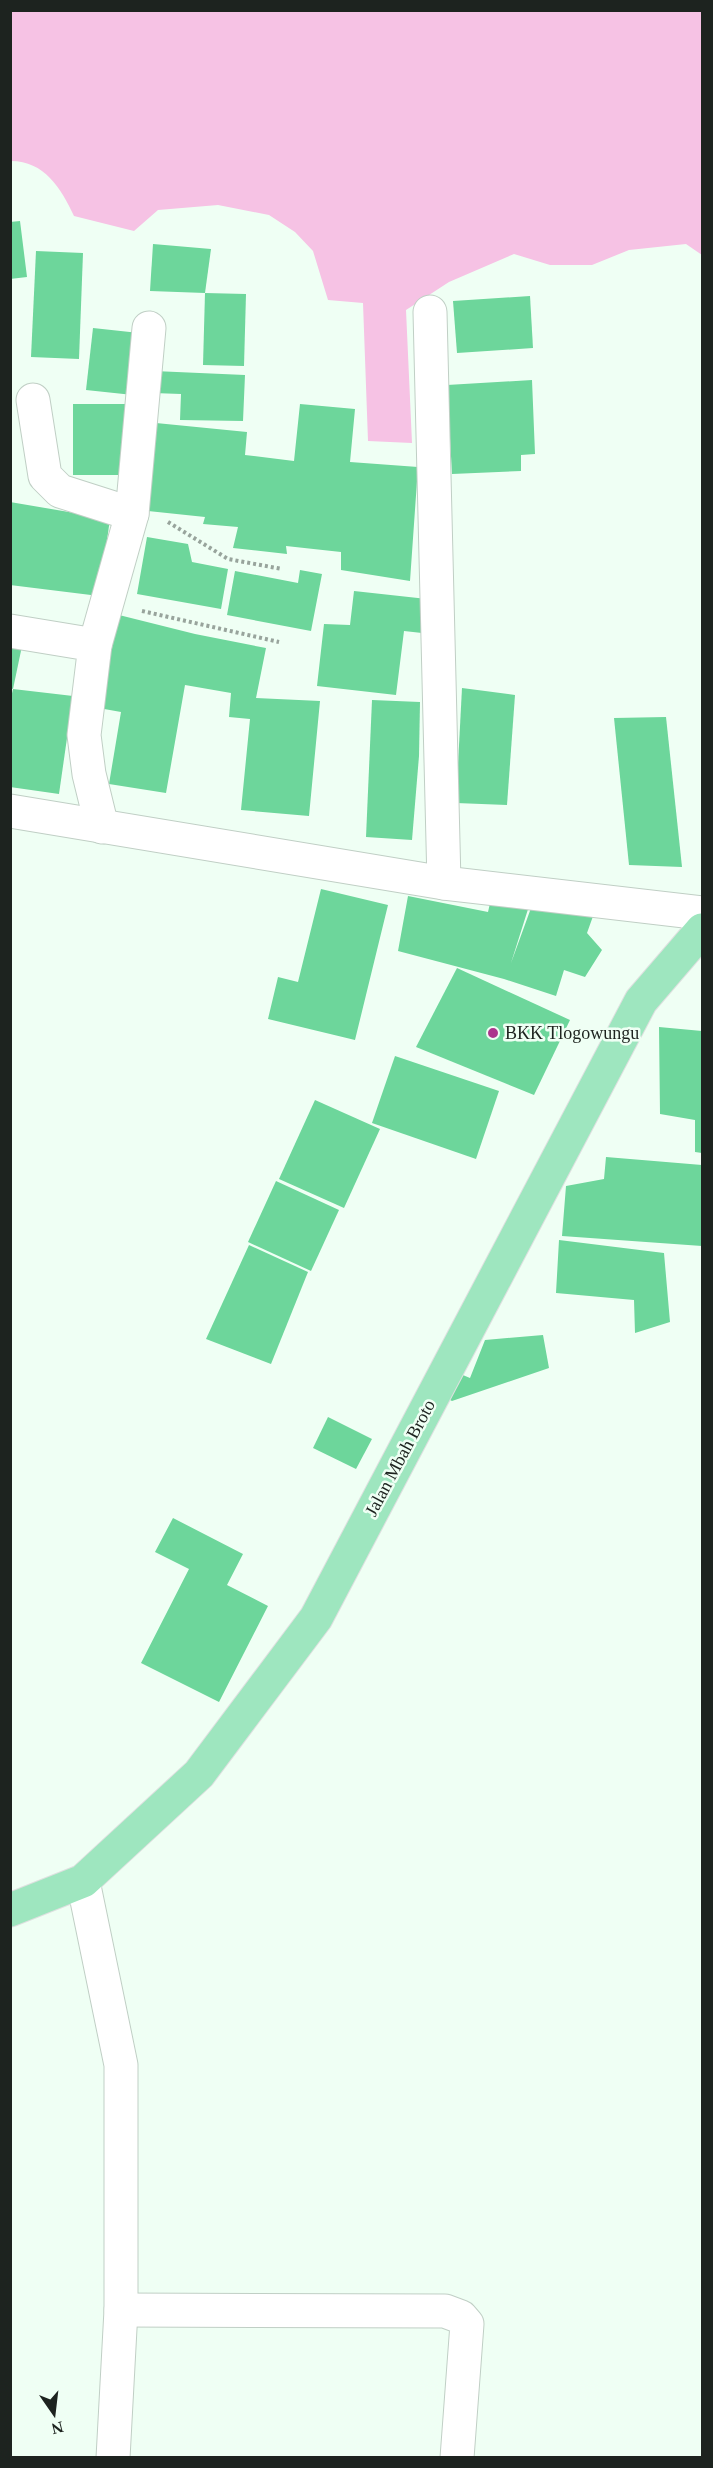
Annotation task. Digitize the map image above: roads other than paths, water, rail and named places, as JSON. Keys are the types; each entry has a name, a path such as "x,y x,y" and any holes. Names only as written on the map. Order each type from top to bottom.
{"main road":[{"name":"Jalan Mbah Broto","path":"10,1910 82,1881 199,1774 316,1617 641,1001 702,930"}],"street":[{"path":"430,312 444,883"},
{"path":"102,827 89,774 84,735 95,645 132,514 149,328"},
{"path":"33,400 45,476 60,491 132,514"},
{"path":"10,631 95,645"},
{"path":"10,812 444,883 702,913"},
{"path":"82,1881 121,2065 121,2310 113,2457"},
{"path":"121,2310 433,2311 453,2313 467,2324 457,2457"}],"place":[{"name":"BKK Tlogowungu","path":"493,1033"}]}
